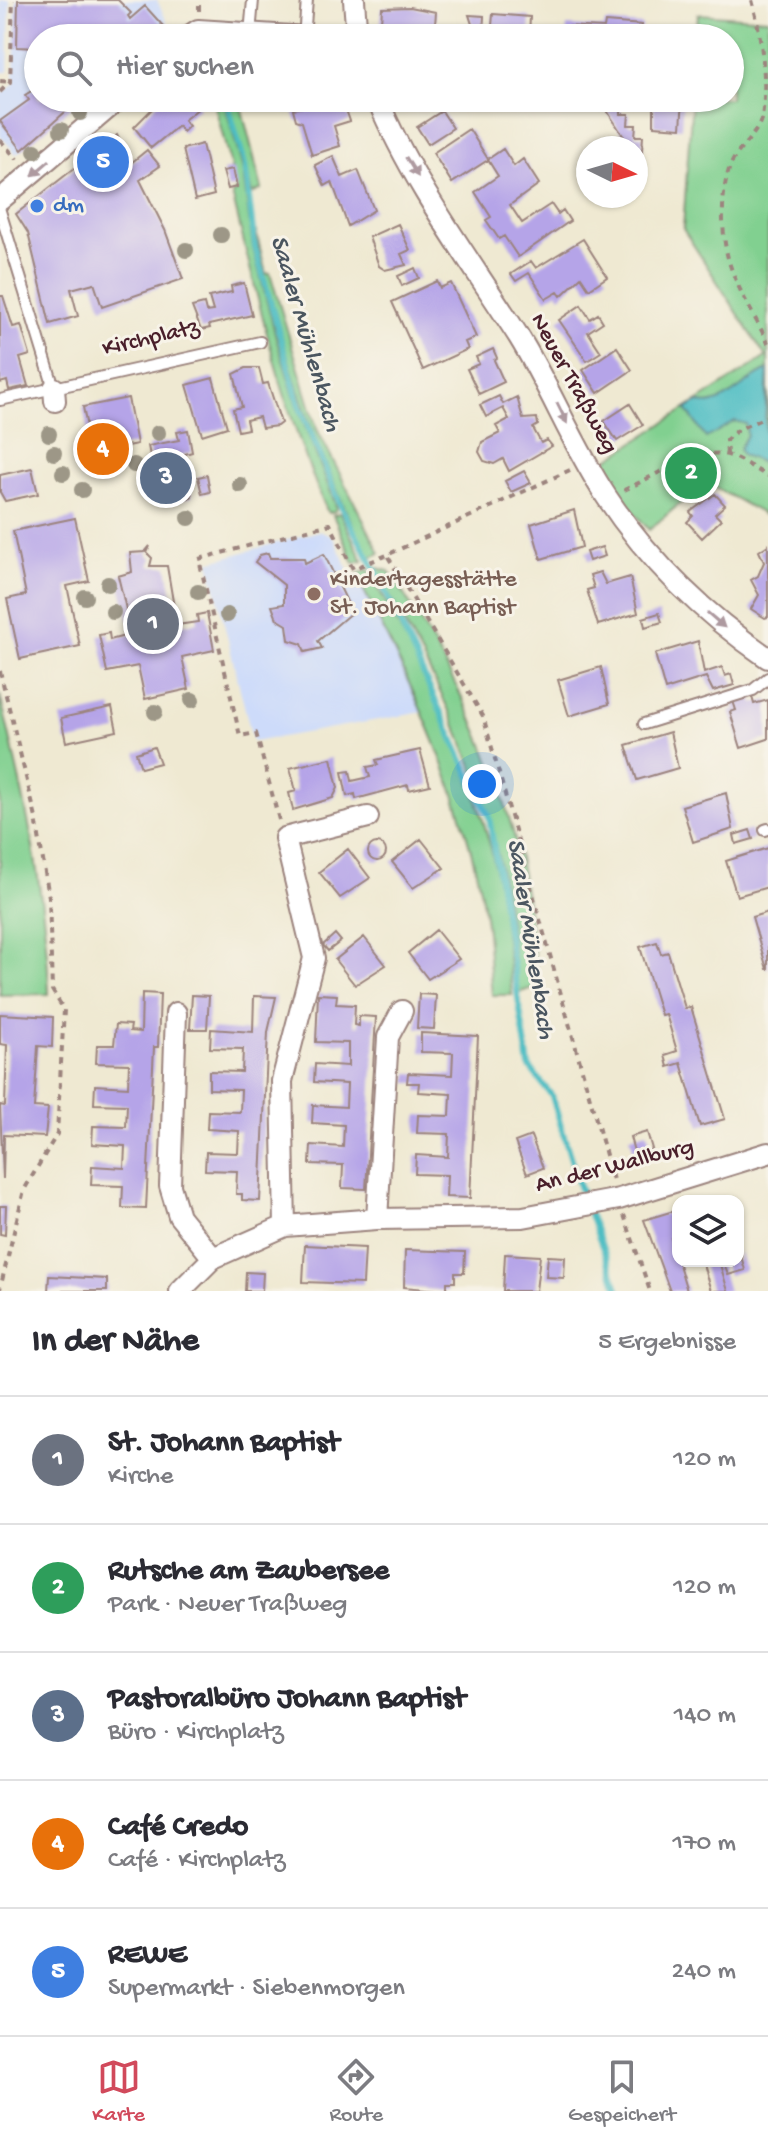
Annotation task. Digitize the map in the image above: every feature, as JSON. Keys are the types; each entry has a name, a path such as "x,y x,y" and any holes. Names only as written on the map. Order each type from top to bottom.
{"street":[{"path":"354,0 356,24"},
{"path":"0,200 104,112"},
{"name":"Neuer Traßweg","path":"384,112 407,159 543,376 586,463 607,497 681,589 729,631 768,658"},
{"path":"285,1226 282,1081 314,958 285,838 368,817"},
{"path":"377,1219 388,1037 402,1011"},
{"path":"176,1013 170,1186 179,1216 213,1258"},
{"name":"An der Wallburg","path":"180,1291 213,1258 285,1226 377,1219 523,1217 615,1199 768,1153"}],"lane":[{"path":"251,24 253,0"},
{"path":"305,24 307,0"},
{"path":"0,211 54,394"},
{"name":"Kirchplatz","path":"0,400 54,394 260,342"},
{"path":"644,724 753,690 768,678"}],"path":[{"path":"0,92 10,82 13,0"},
{"path":"752,0 761,61 762,117 754,134 733,159 726,190 724,228 732,272 768,343"},
{"path":"0,81 10,82"},
{"path":"727,454 726,440 739,429 768,416"},
{"path":"607,497 695,457 727,454 768,476"},
{"path":"285,838 256,733 240,736 199,559 330,524 353,569 586,463"},
{"path":"387,555 483,716 615,1199 650,1291"},
{"path":"0,671 36,818 49,897 52,990 64,1010 57,1134 24,1190 0,1289"}],"shaded area":[{"path":"0,0 10,0 8,72 0,72"},
{"path":"16,0 157,0 168,24 24,24 24,112 66,112 16,154 0,135 0,96 14,84"},
{"path":"319,531 333,537 352,577 356,575 423,712 253,742 209,562"}],"green space":[{"path":"698,14 768,19 768,517 705,482 649,530 620,496 602,463 766,357 683,229 691,112 744,112 744,24 697,24"},
{"path":"217,112 227,112 242,166 253,248 278,344 297,406 337,508 335,511 328,513 297,435 262,316 232,194 237,191"},
{"path":"232,112 243,112 262,189 252,194"},
{"path":"256,231 266,274 270,273 317,429 380,553 369,558 340,498 305,409 267,284"},
{"path":"340,513 363,561 354,563 333,515"},
{"path":"374,567 389,571 446,666 478,731 514,835 539,986 518,993 500,864 480,788 445,703"},
{"path":"368,569 454,740 481,812 498,885 512,995 492,995 485,916 464,827 416,699 356,575"},
{"path":"0,695 39,880 49,994 0,995"}],"water":[{"path":"768,370 765,422 768,465 742,455 739,449 747,435 746,424 735,421 706,438 686,409 698,402 706,404 724,398"}],"building":[{"path":"18,0 118,0 131,13 128,16 130,19 145,6 161,24 24,24 24,47 17,47"},
{"path":"410,7 436,12 435,24 381,24 382,8"},
{"path":"493,14 530,17 530,24 492,24"},
{"path":"469,15 484,16 484,24 472,24"},
{"path":"24,104 24,112 65,112 22,150 0,121"},
{"path":"149,112 194,112 184,120 189,126 183,132 178,126 151,148 134,127"},
{"path":"294,112 347,112 350,121 334,126 340,146 312,155 302,122 296,120"},
{"path":"443,112 453,128 428,144 417,127"},
{"path":"608,112 629,114 628,125 636,125 635,136 623,136"},
{"path":"654,112 682,112 681,128 654,126"},
{"path":"469,129 488,159 503,149 514,166 523,159 539,184 510,205 522,223 551,204 558,214 563,210 570,221 518,257 504,236 499,239 486,220 491,217 475,192 498,176 488,160 452,183 433,153"},
{"path":"117,135 131,163 147,150 160,166 140,180 165,230 183,279 102,307 94,283 71,289 78,316 50,324 28,233 16,214"},
{"path":"202,144 214,195 195,200 183,149"},
{"path":"333,156 342,177 358,170 374,210 348,226 332,182 325,186 315,165"},
{"path":"233,169 237,187 228,189 223,171"},
{"path":"398,224 410,250 401,254 406,265 385,270 379,266 369,237"},
{"path":"583,239 607,277 589,289 581,277 561,296 558,292 546,299 529,273 516,281 511,274 531,261 536,268"},
{"path":"415,268 419,278 402,286 398,276"},
{"path":"437,281 440,288 451,283 476,337 465,342 468,349 423,370 392,302"},
{"path":"244,283 252,315 209,325 210,328 201,330 192,307 204,304 206,312 213,311 209,297 232,292 231,286"},
{"path":"0,296 3,296 13,327 21,325 30,355 20,358 28,386 9,390 7,381 0,383"},
{"path":"581,305 590,319 598,314 603,322 588,332 601,352 587,361 559,320"},
{"path":"617,347 632,370 598,393 583,370"},
{"path":"493,349 497,358 494,360 504,382 479,394 467,369 479,364 476,357"},
{"path":"246,368 259,368 263,384 268,383 281,423 277,426 262,428 259,417 246,420 248,429 238,431 233,409 242,407 234,374"},
{"path":"213,378 227,427 202,435 187,385"},
{"path":"499,396 503,404 517,397 523,419 537,418 538,425 533,428 541,443 547,440 552,446 509,471 503,459 494,464 484,461 479,452 482,442 500,433 496,426 509,419 503,408 486,417 480,405"},
{"path":"128,398 137,444 92,453 83,407"},
{"path":"630,404 643,425 617,441 604,421"},
{"path":"188,430 192,452 182,455 192,497 166,503 159,469 153,471 148,446 179,440 177,432"},
{"path":"32,468 38,494 5,501 0,492 0,475"},
{"path":"524,471 531,483 511,492 505,481"},
{"path":"207,475 210,492 202,494 198,477"},
{"path":"715,494 725,505 715,514 721,520 702,538 687,522 693,516 690,512"},
{"path":"574,510 582,547 541,559 531,524"},
{"path":"75,518 89,581 67,586 80,646 20,659 7,599 26,595 13,531"},
{"path":"768,545 768,617 765,618 751,609 759,595 751,580 758,576 764,562 759,551"},
{"path":"150,546 147,553 152,558 150,566 167,566 177,625 198,622 197,615 207,613 214,650 182,657 189,689 145,699 138,666 107,672 99,635 109,633 110,640 132,634 118,576 132,572 130,553 145,552"},
{"path":"602,547 605,556 589,561 586,552"},
{"name":"Kindertagesstätte St. Johann Baptist","path":"268,553 270,558 304,558 305,563 324,554 352,612 318,641 322,648 305,652 302,644 289,640 287,625 277,619 272,606 284,604 284,585 255,562 260,555"},
{"path":"600,572 606,584 630,577 638,613 598,625 587,590 594,588 590,575"},
{"path":"659,613 662,622 645,627 643,618"},
{"path":"698,641 704,673 722,667 725,676 731,674 734,685 713,691 706,677 665,690 655,654"},
{"path":"601,667 609,704 569,716 558,680"},
{"path":"751,693 754,704 768,700 768,739 741,748 730,712 736,710 732,698"},
{"path":"112,707 117,731 66,742 61,718"},
{"path":"670,732 678,768 637,780 626,745"},
{"path":"154,747 160,763 141,768 136,753"},
{"path":"420,750 430,785 409,790 408,785 356,799 355,794 347,796 342,772 350,771 352,781 370,777 367,767 378,765 376,760"},
{"path":"331,758 338,788 333,798 293,810 289,793 296,791 290,768"},
{"path":"726,793 733,829 693,842 682,806"},
{"path":"750,830 753,839 736,844 734,835"},
{"path":"421,839 444,868 413,888 392,862"},
{"path":"373,843 381,843 386,852 384,859 373,861 368,856 368,848"},
{"path":"768,848 768,887 737,896 726,861"},
{"path":"348,849 370,878 340,898 319,872"},
{"path":"768,912 768,969 767,969 752,917"},
{"path":"436,930 459,959 428,979 408,953"},
{"path":"335,934 341,941 328,951 323,945"},
{"path":"364,937 386,965 355,985 335,960"},
{"path":"657,942 661,954 668,952 685,1008 691,1007 725,1119 700,1126 681,1063 668,1067 665,1055 677,1051 666,1014 661,1015 640,947"},
{"path":"142,993 160,994 158,1047 154,1047 146,1209 122,1208 123,1186 91,1185 92,1166 124,1168 125,1146 92,1144 93,1126 126,1127 127,1105 94,1104 95,1085 128,1087 129,1064 96,1063 97,1045 114,1045 116,1024 131,1025 130,1031 141,1032"},
{"path":"318,994 337,995 336,1004 355,1005 354,1025 359,1026 359,1016 376,1017 366,1189 342,1188 343,1165 310,1164 311,1145 343,1147 344,1125 312,1123 313,1105 346,1107 347,1084 314,1082 315,1064 348,1066 348,1043 316,1042"},
{"path":"419,994 436,995 434,1029 417,1028"},
{"path":"192,995 209,996 207,1029 190,1029"},
{"path":"254,996 276,997 268,1032 260,1201 242,1200 242,1194 236,1194 237,1171 205,1170 206,1152 238,1153 239,1131 207,1129 208,1111 240,1112 241,1090 209,1089 209,1071 242,1072 243,1049 210,1048 211,1029 253,1032"},
{"path":"0,1014 53,1017 52,1047 38,1046 34,1107 48,1108 45,1137 4,1135 3,1179 0,1105 5,1106 7,1045 0,1044"},
{"path":"421,1033 478,1036 470,1198 446,1197 447,1175 415,1174 416,1155 448,1157 449,1134 417,1133 418,1115 450,1116 451,1094 418,1092 419,1083 407,1083 408,1073 452,1075 453,1053 421,1052"},
{"path":"647,1132 652,1149 635,1155 630,1137"},
{"path":"531,1136 543,1168 527,1174 515,1142"},
{"path":"0,1206 6,1206 5,1235 0,1234"},
{"path":"672,1212 672,1267 680,1267 687,1291 670,1291 644,1220"},
{"path":"305,1245 365,1248 363,1284 303,1282"},
{"path":"405,1250 465,1252 464,1273 455,1273 455,1282 447,1282 447,1291 404,1287"},
{"path":"505,1254 540,1256 536,1291 503,1291"},
{"path":"548,1256 565,1257 564,1278 546,1277"},
{"path":"744,1266 745,1270 728,1275 725,1267"},
{"path":"704,1267 721,1267 728,1291 711,1291"},
{"path":"246,1272 263,1273 262,1291 245,1291"},
{"path":"49,1276 107,1279 107,1291 48,1291"}],"waterway":[{"name":"Saaler Mühlenbach","path":"230,112 245,165 255,247 299,405 343,511 376,571 489,817 529,1066 552,1096 579,1186 619,1291"}],"place":[{"name":"REWE","path":"103,162"},
{"name":"dm","path":"37,206"},
{"name":"Café Credo","path":"103,449"},
{"name":"Rutsche am Zaubersee","path":"691,473"},
{"name":"Pastoralbüro Johann Baptist","path":"166,478"},
{"name":"Kindertagesstätte St. Johann Baptist","path":"314,594"},
{"name":"St. Johann Baptist","path":"153,624"}]}
